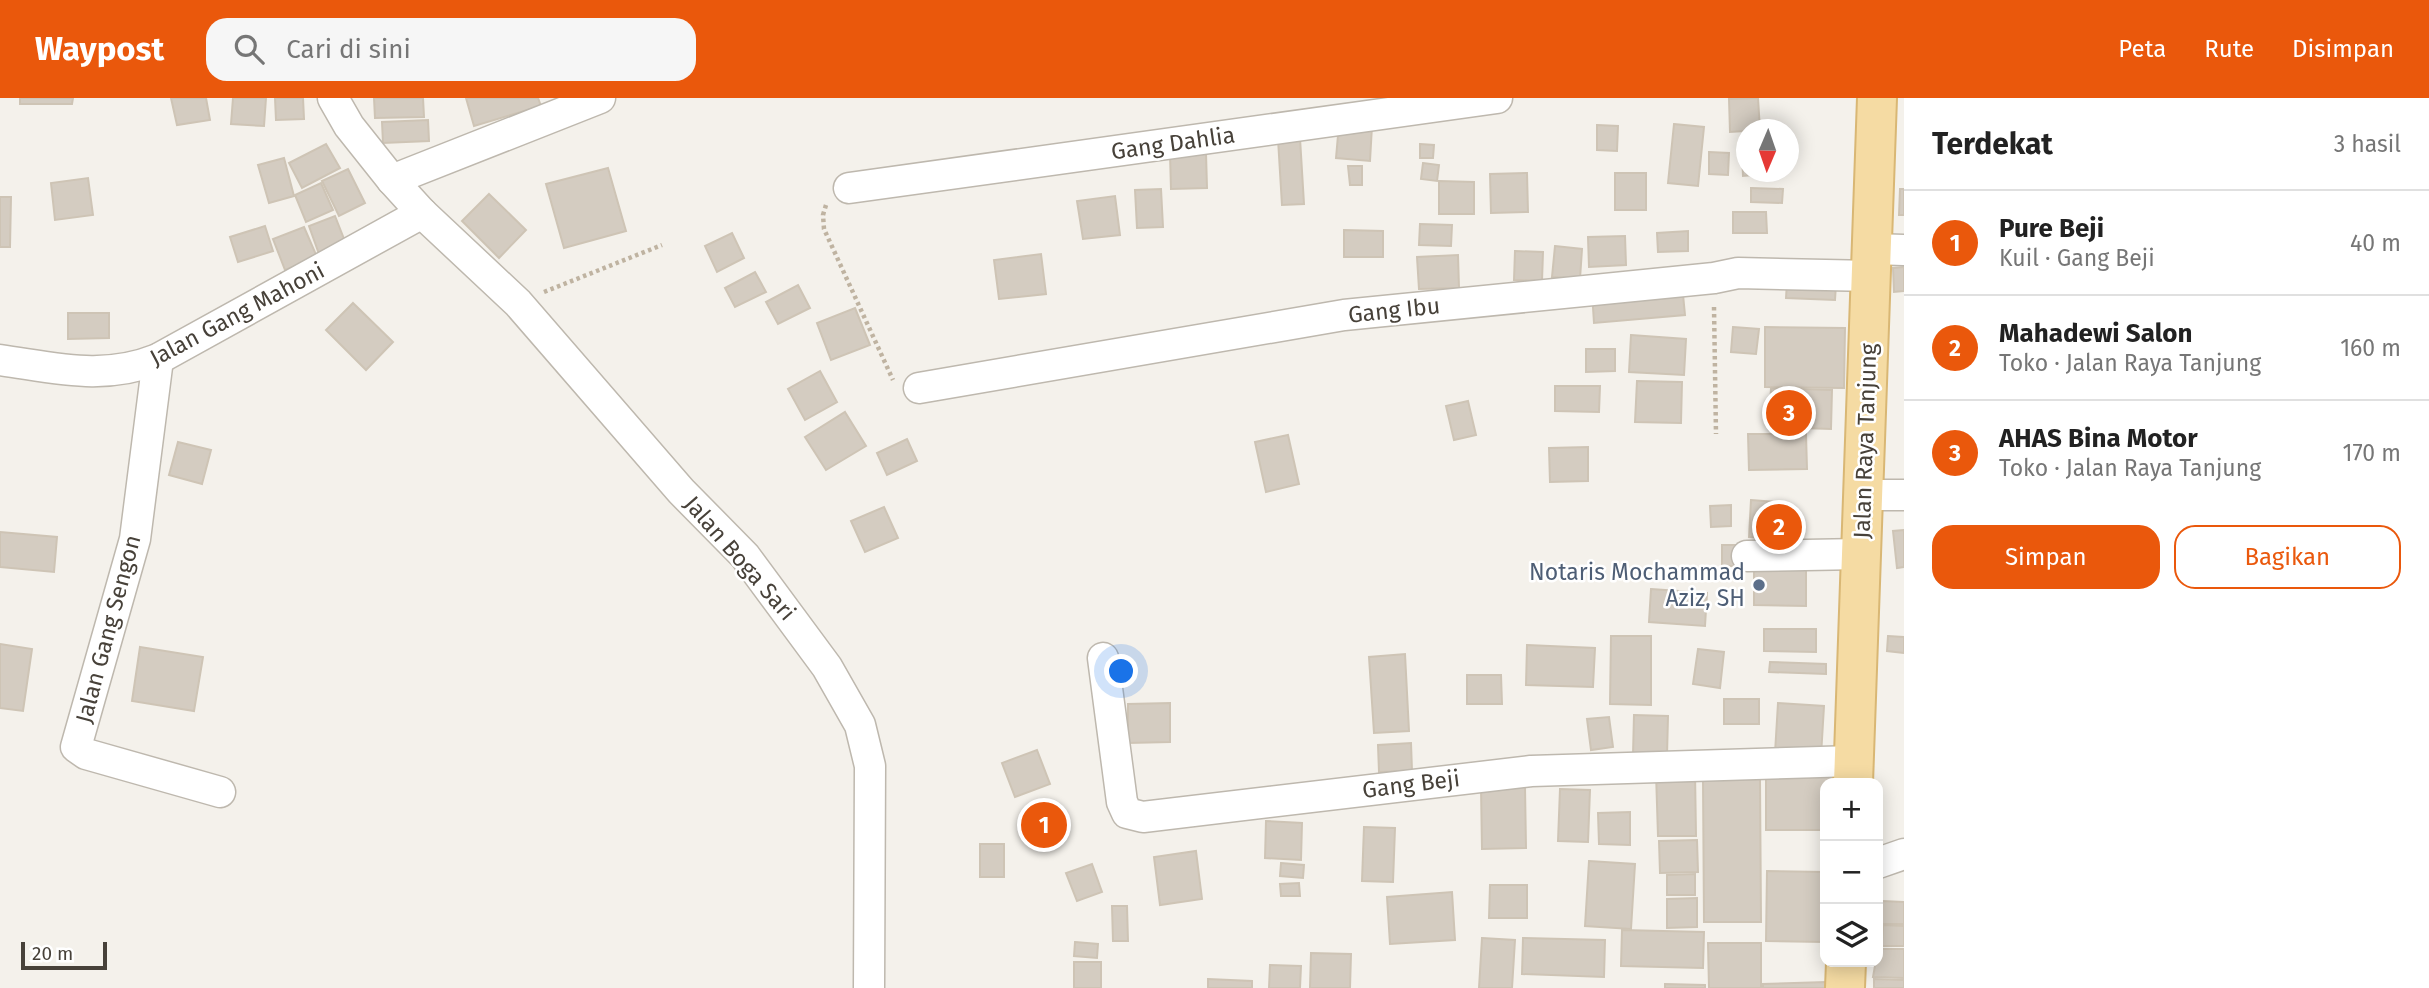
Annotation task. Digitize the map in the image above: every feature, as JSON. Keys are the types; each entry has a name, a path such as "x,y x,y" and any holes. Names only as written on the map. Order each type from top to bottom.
{"main road":[{"name":"Jalan Raya Tanjung","path":"1854,772 1861,495 1883,258 1877,98"},
{"path":"1845,988 1846,967"}],"street":[{"name":"Jalan Boga Sari","path":"333,98 349,126 392,180 422,213 518,303 681,491 760,574 802,629 850,706 863,735 870,766 869,988"},
{"path":"392,180 600,98"},
{"name":"Gang Dahlia","path":"849,188 1497,98"},
{"name":"Jalan Gang Mahoni","path":"0,360 104,373 127,370 158,359 422,213"},
{"name":"Gang Ibu","path":"919,388 1344,315 1714,278 1738,273 1883,258"},
{"name":"Jalan Gang Sengon","path":"158,359 135,539 76,747 86,754 220,792"},
{"path":"1861,495 1904,495"},
{"path":"1747,556 1861,554"},
{"name":"Gang Beji","path":"1102,658 1122,802 1127,813 1143,817 1531,771 1854,772"},
{"path":"1883,861 1904,854"}],"path":[{"path":"849,188 835,194 826,205 823,215 824,229 891,378 904,387 919,388"},
{"path":"518,303 662,244"},
{"path":"1714,278 1716,434"}],"building":[{"path":"20,98 73,98 72,104 20,104"},
{"path":"171,98 206,98 210,120 177,125"},
{"path":"233,98 266,98 264,126 231,124"},
{"path":"275,98 303,98 304,119 276,120"},
{"path":"374,98 423,98 424,117 375,118"},
{"path":"466,98 538,98 541,106 474,126"},
{"path":"1758,98 1759,119 1736,119 1736,132 1730,132 1729,99"},
{"path":"428,120 429,141 383,143 382,122"},
{"path":"1339,124 1372,126 1370,161 1336,158"},
{"path":"1674,124 1704,127 1698,186 1668,183"},
{"path":"1597,125 1618,126 1617,151 1597,150"},
{"path":"1300,138 1304,204 1282,205 1278,139"},
{"path":"326,144 340,168 302,188 289,163"},
{"path":"1420,144 1434,145 1433,158 1420,158"},
{"path":"1709,152 1729,153 1728,175 1709,174"},
{"path":"1206,153 1207,188 1171,189 1170,154"},
{"path":"284,158 294,196 269,203 258,165"},
{"path":"1423,163 1439,165 1437,181 1421,179"},
{"path":"1348,166 1362,166 1362,185 1350,185"},
{"path":"608,168 626,231 564,248 546,184"},
{"path":"348,169 365,203 339,216 322,181"},
{"path":"1527,173 1528,212 1491,213 1490,174"},
{"path":"1615,173 1646,173 1646,210 1615,210"},
{"path":"88,178 93,215 55,220 51,183"},
{"path":"1439,181 1474,182 1474,214 1439,214"},
{"path":"321,183 333,210 306,222 295,195"},
{"path":"1751,188 1783,189 1782,203 1751,202"},
{"path":"1161,189 1163,227 1137,228 1135,190"},
{"path":"1900,189 1904,189 1904,215 1899,215"},
{"path":"489,194 526,230 499,258 462,221"},
{"path":"1115,196 1120,235 1083,239 1077,201"},
{"path":"0,197 11,197 10,247 0,247"},
{"path":"1733,212 1766,212 1767,233 1733,233"},
{"path":"335,216 346,244 319,254 309,226"},
{"path":"1420,224 1452,225 1451,246 1419,245"},
{"path":"265,226 273,251 238,262 230,237"},
{"path":"304,227 317,257 285,270 273,239"},
{"path":"1344,230 1383,231 1383,257 1344,257"},
{"path":"1688,231 1688,251 1658,252 1657,233"},
{"path":"732,233 744,258 717,272 705,246"},
{"path":"1625,236 1626,265 1589,267 1588,237"},
{"path":"1555,246 1582,249 1580,279 1552,277"},
{"path":"1515,251 1543,252 1542,281 1514,280"},
{"path":"1041,254 1046,294 999,299 994,260"},
{"path":"1458,255 1459,288 1419,289 1417,257"},
{"path":"1904,267 1904,291 1894,292 1893,268"},
{"path":"755,272 766,292 735,307 725,288"},
{"path":"1787,282 1836,284 1835,300 1786,298"},
{"path":"1682,284 1685,315 1594,323 1592,292"},
{"path":"798,285 810,308 778,324 766,302"},
{"path":"353,303 393,342 366,370 326,330"},
{"path":"855,308 870,345 831,360 817,323"},
{"path":"68,313 109,313 109,338 68,339"},
{"path":"1733,327 1759,329 1756,354 1731,352"},
{"path":"1765,327 1845,328 1844,388 1765,387"},
{"path":"1631,335 1686,339 1684,375 1629,372"},
{"path":"1586,349 1615,349 1615,371 1586,372"},
{"path":"820,371 837,402 805,420 788,389"},
{"path":"1637,381 1682,382 1681,423 1635,422"},
{"path":"1555,386 1600,386 1599,412 1555,411"},
{"path":"1771,388 1832,390 1831,429 1769,427"},
{"path":"1468,401 1476,435 1454,440 1446,406"},
{"path":"845,412 866,446 826,470 805,437"},
{"path":"1748,434 1806,434 1807,469 1749,470"},
{"path":"1288,435 1299,484 1266,492 1255,442"},
{"path":"907,439 917,461 887,475 877,453"},
{"path":"178,442 211,450 202,484 169,475"},
{"path":"1588,447 1588,481 1550,482 1549,448"},
{"path":"1751,500 1788,503 1786,540 1749,537"},
{"path":"1731,505 1731,526 1711,527 1710,506"},
{"path":"884,507 898,538 865,552 851,521"},
{"path":"1904,530 1904,567 1897,568 1893,531"},
{"path":"0,532 57,537 54,572 0,567"},
{"path":"1722,545 1744,545 1744,566 1722,566"},
{"path":"1754,567 1806,568 1806,606 1754,605"},
{"path":"1651,589 1707,593 1705,626 1649,622"},
{"path":"1764,629 1816,629 1816,652 1764,651"},
{"path":"1611,636 1651,636 1651,705 1610,704"},
{"path":"1888,636 1904,637 1904,653 1887,651"},
{"path":"0,644 32,649 23,711 0,708"},
{"path":"1527,645 1595,648 1593,687 1526,685"},
{"path":"140,647 203,657 194,711 132,701"},
{"path":"1698,649 1724,652 1720,688 1693,684"},
{"path":"1405,654 1409,731 1374,733 1369,657"},
{"path":"1770,662 1826,664 1826,674 1769,672"},
{"path":"1467,675 1501,675 1502,704 1467,704"},
{"path":"1724,699 1759,699 1759,724 1724,724"},
{"path":"1170,703 1170,742 1128,743 1128,704"},
{"path":"1778,703 1824,706 1821,756 1775,753"},
{"path":"1634,715 1668,716 1667,756 1633,755"},
{"path":"1609,717 1613,747 1591,750 1587,719"},
{"path":"1411,743 1412,771 1379,772 1378,745"},
{"path":"1037,750 1050,784 1015,797 1002,763"},
{"path":"1695,772 1696,836 1658,836 1656,773"},
{"path":"1766,775 1842,776 1820,778 1820,830 1766,830"},
{"path":"1760,779 1761,922 1704,922 1703,780"},
{"path":"1481,787 1525,787 1526,848 1482,849"},
{"path":"1560,789 1590,790 1588,842 1558,841"},
{"path":"1630,812 1630,845 1599,844 1598,813"},
{"path":"1266,821 1302,823 1301,860 1265,858"},
{"path":"1364,827 1395,828 1393,882 1362,881"},
{"path":"1697,840 1698,872 1660,873 1659,841"},
{"path":"980,844 1004,844 1004,877 980,877"},
{"path":"1196,851 1202,899 1160,905 1154,857"},
{"path":"1589,861 1635,864 1631,929 1585,926"},
{"path":"1281,863 1304,865 1303,878 1280,876"},
{"path":"1092,864 1102,892 1077,901 1066,873"},
{"path":"1767,871 1820,872 1820,942 1766,941"},
{"path":"1695,874 1695,895 1667,895 1667,875"},
{"path":"1299,883 1300,896 1281,896 1280,884"},
{"path":"1490,885 1527,885 1527,918 1489,918"},
{"path":"1452,892 1455,940 1390,944 1387,897"},
{"path":"1697,898 1697,927 1667,928 1667,899"},
{"path":"1883,901 1904,902 1904,924 1883,924"},
{"path":"1112,906 1127,906 1128,941 1113,941"},
{"path":"1883,925 1904,926 1904,946 1883,946"},
{"path":"1622,930 1704,932 1703,968 1621,966"},
{"path":"1482,938 1515,940 1512,988 1479,988"},
{"path":"1523,938 1605,940 1604,977 1522,974"},
{"path":"1075,942 1098,944 1097,958 1074,956"},
{"path":"1708,943 1761,943 1761,988 1709,988"},
{"path":"1883,949 1904,949 1904,978 1873,977 1875,967 1883,967"},
{"path":"1311,953 1351,954 1350,988 1310,988"},
{"path":"1074,962 1101,962 1101,988 1074,988"},
{"path":"1270,965 1301,966 1300,988 1269,988"},
{"path":"1208,979 1252,981 1252,988 1208,988"},
{"path":"1874,979 1904,980 1904,988 1874,988"},
{"path":"1826,982 1827,988 1763,988 1763,984"},
{"path":"1665,984 1705,985 1705,988 1665,988"}],"place":[{"name":"AHAS Bina Motor","path":"1789,413"},
{"name":"Mahadewi Salon","path":"1779,527"},
{"name":"Notaris Mochammad Aziz, SH","path":"1759,585"},
{"name":"Pure Beji","path":"1044,825"}]}
